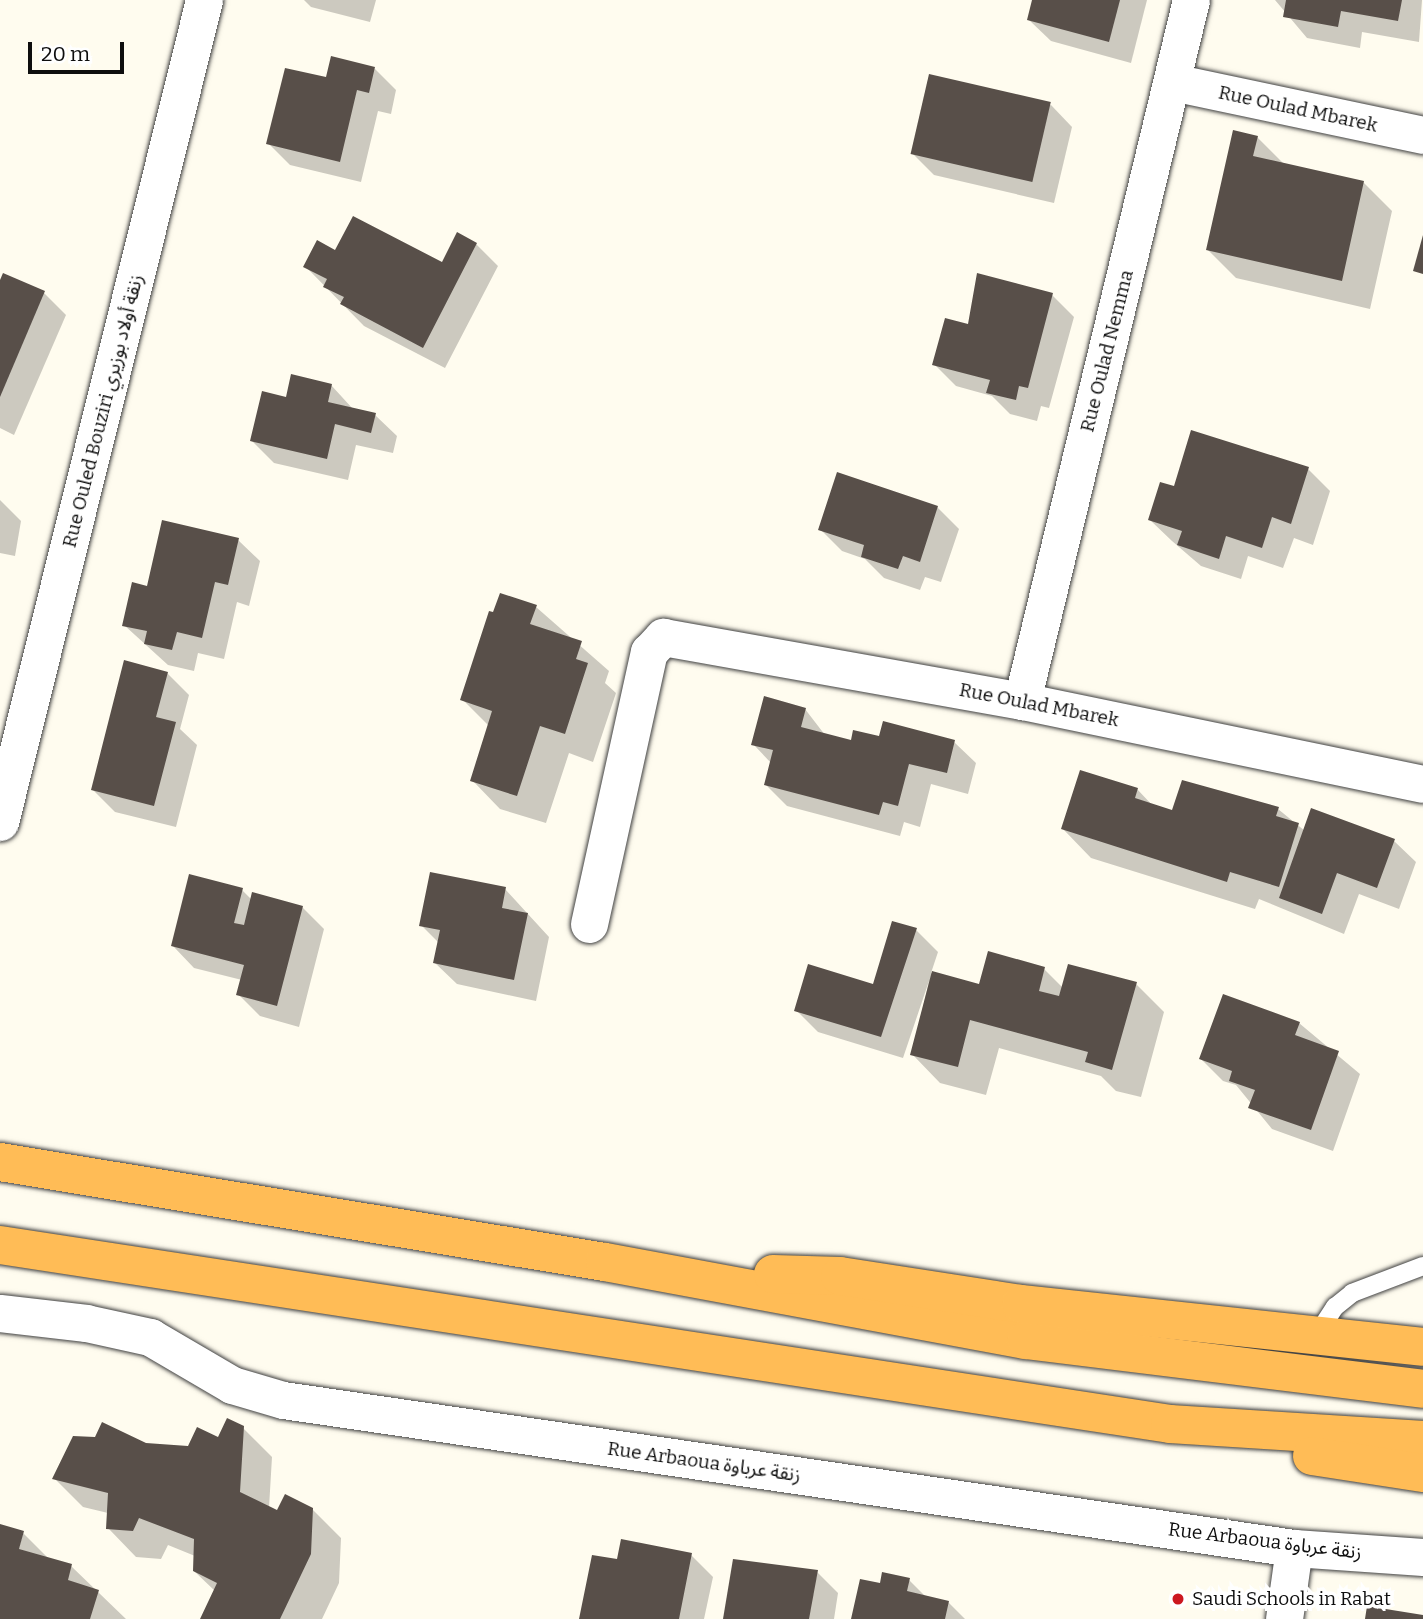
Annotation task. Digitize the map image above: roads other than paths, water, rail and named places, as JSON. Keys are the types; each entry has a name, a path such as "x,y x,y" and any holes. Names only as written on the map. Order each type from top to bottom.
{"highway":[{"path":"0,1162 723,1284 1026,1340 1423,1389"},
{"path":"0,1245 1170,1424 1293,1452 1423,1473"},
{"path":"723,1284 754,1276 812,1273 1021,1304 1315,1338 1423,1347"},
{"path":"1170,1424 1423,1440"}],"street":[{"name":"Rue Ouled Bouziri زنقة أولاد بوزيري","path":"0,822 204,0"},
{"name":"Rue Oulad Nemma","path":"1022,701 1191,0"},
{"name":"Rue Oulad Mbarek","path":"1172,82 1423,135"},
{"name":"Rue Oulad Mbarek","path":"589,923 654,642 674,636 1022,701 1423,784"},
{"name":"Rue Arbaoua زنقة عرباوة","path":"0,1313 86,1323 150,1337 232,1385 283,1400 1294,1548 1423,1557"},
{"path":"1284,1619 1294,1548"}],"lane":[{"path":"1315,1338 1335,1307 1352,1293 1423,1266"}],"place":[{"name":"Saudi Schools in Rabat","path":"1178,1599"}]}
